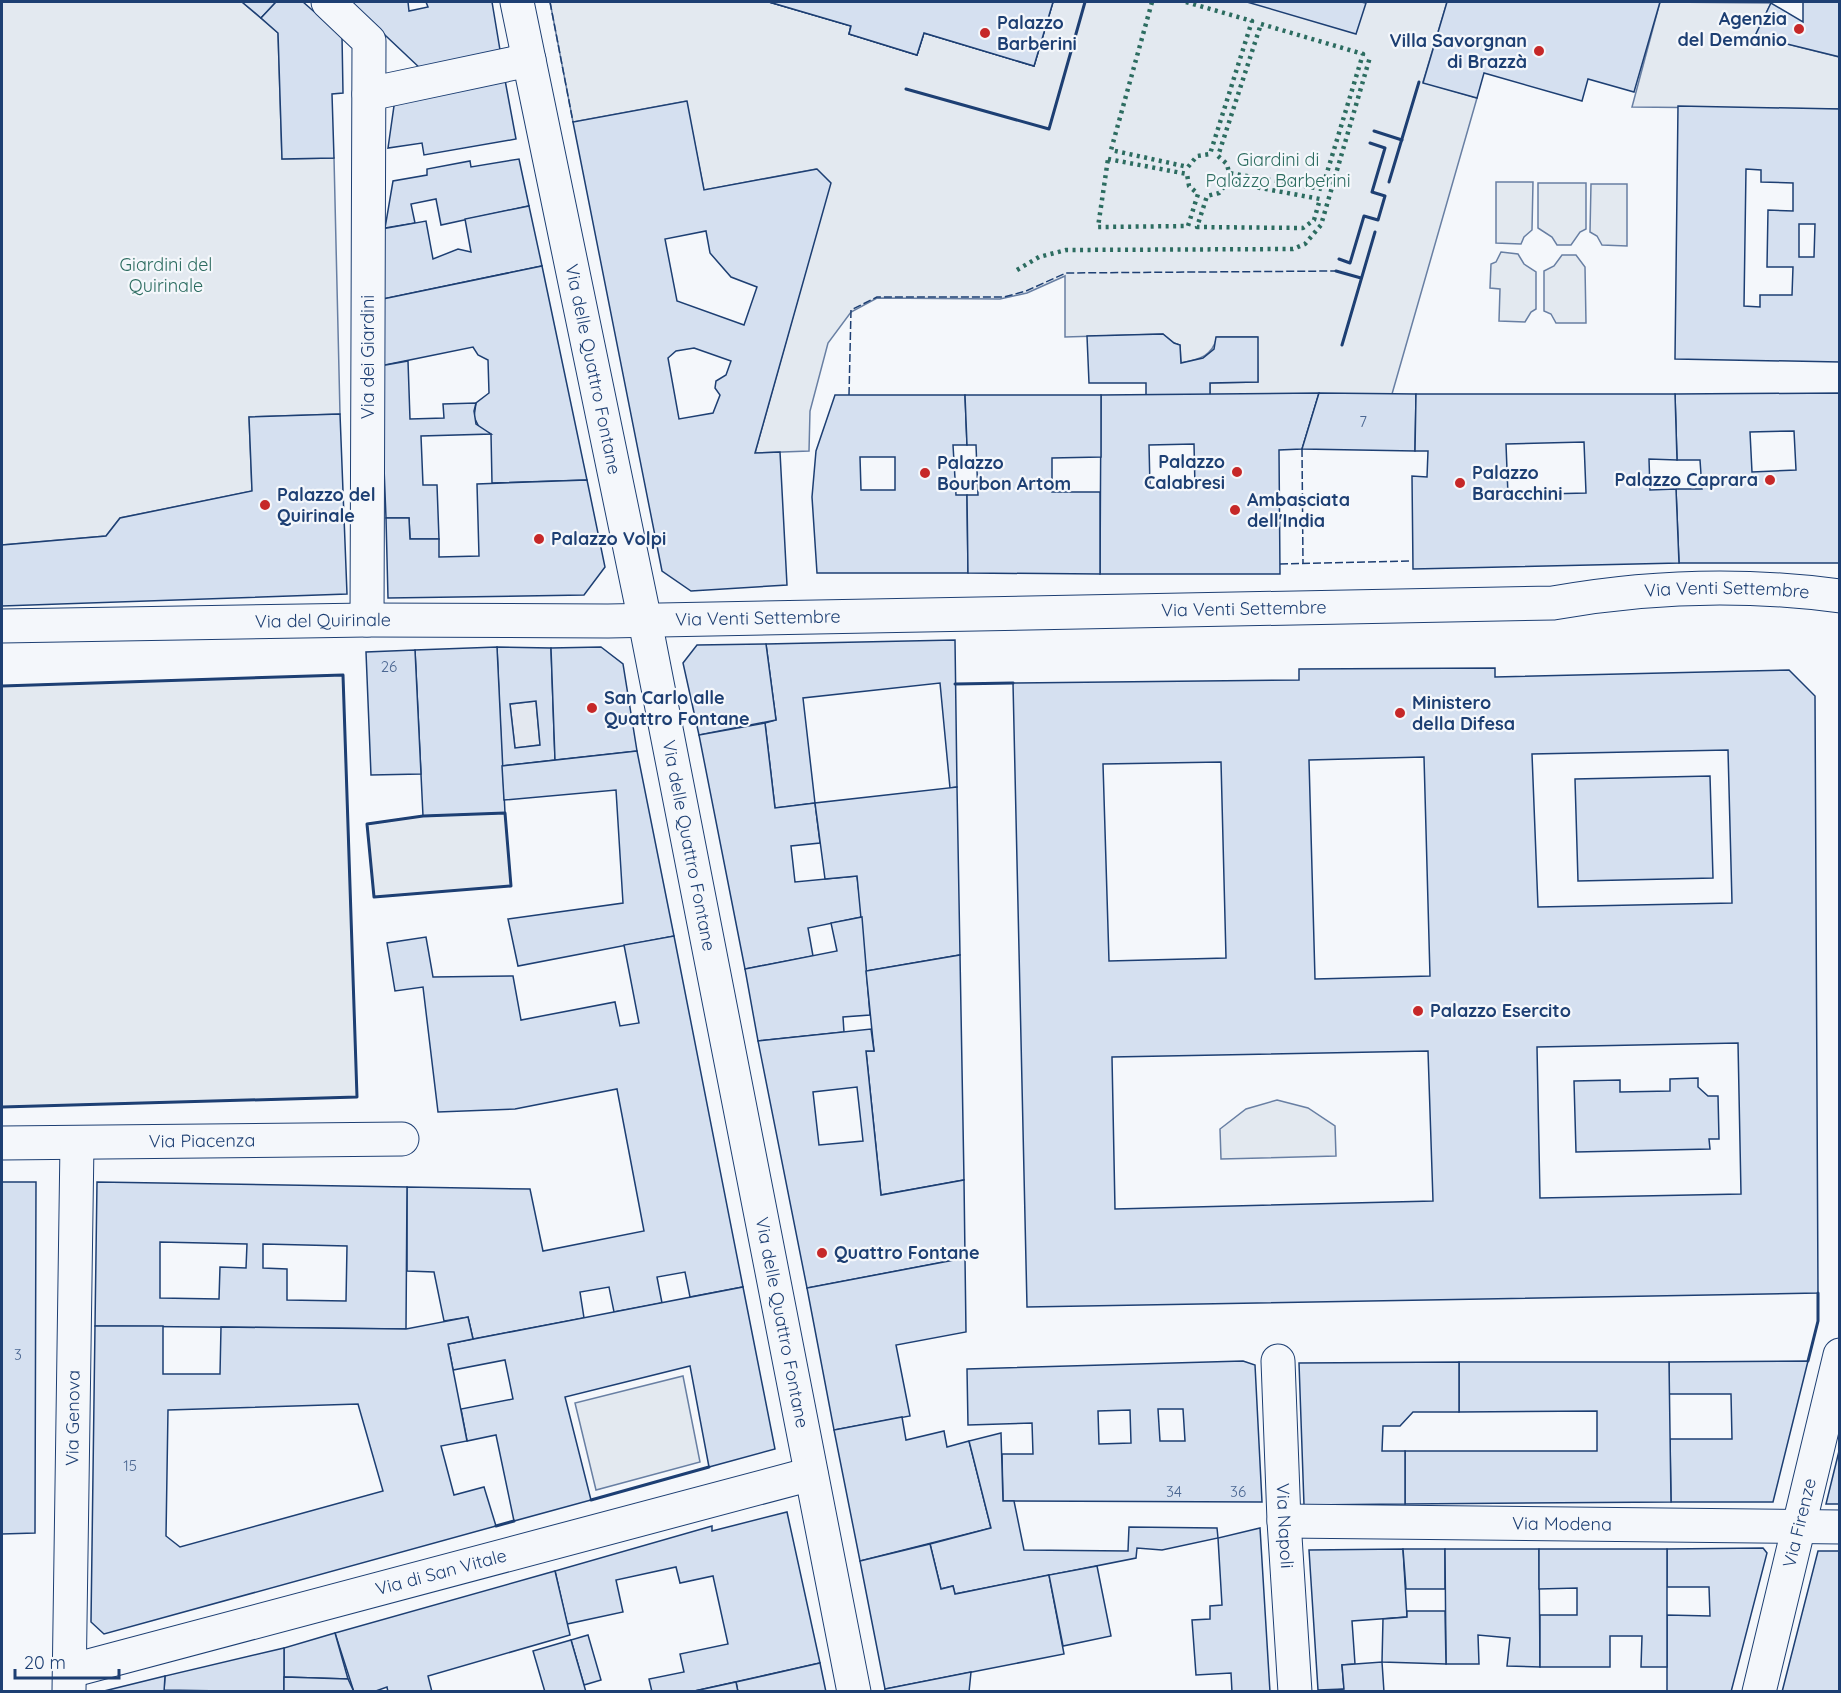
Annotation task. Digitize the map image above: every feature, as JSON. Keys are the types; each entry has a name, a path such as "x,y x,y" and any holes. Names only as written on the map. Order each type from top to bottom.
{"street":[{"name":"Via dei Giardini","path":"328,2 369,41 366,620"},
{"name":"Via delle Quattro Fontane","path":"517,2 645,621 854,1692"},
{"path":"369,94 529,60"},
{"name":"Via Venti Settembre","path":"645,621 1553,603 1612,592 1659,589 1770,589 1839,596"},
{"name":"Via del Quirinale","path":"2,626 366,620 645,621"},
{"name":"Via Piacenza","path":"2,1143 402,1139"},
{"name":"Via Genova","path":"69,1681 77,1143"},
{"name":"Via Firenze","path":"1759,1692 1839,1355"},
{"name":"Via Napoli","path":"1278,1362 1284,1521 1295,1692"},
{"name":"Via di San Vitale","path":"69,1681 310,1607 811,1474"},
{"name":"Via Modena","path":"1284,1521 1839,1527"}],"green space":[{"name":"Giardini del Quirinale","path":"2,2 242,2 278,33 282,159 334,158 340,414 249,417 252,491 120,518 106,536 2,545"},
{"name":"Giardini di Palazzo Barberini","path":"550,2 769,2 851,26 849,34 917,55 924,33 1034,66 1053,2 1447,2 1423,82 1477,98 1392,394 1210,395 1210,383 1258,382 1257,337 1217,337 1212,349 1204,356 1181,363 1180,345 1163,334 1065,337 1065,276 1027,293 1000,299 877,298 851,312 828,343 810,411 809,451 755,453 830,183 816,169 704,190 686,101 573,122"},
{"path":"1660,2 1771,3 1755,36 1839,57 1839,109 1632,107"},
{"path":"1496,182 1533,182 1532,230 1524,237 1521,244 1496,243"},
{"path":"1538,183 1586,183 1586,229 1580,232 1571,245 1557,245 1552,237 1538,228"},
{"path":"1591,184 1627,184 1627,246 1602,245 1597,236 1590,232"},
{"path":"1501,252 1518,254 1524,264 1536,272 1536,309 1531,312 1525,322 1499,321 1500,289 1490,288 1491,264 1496,262"},
{"path":"1562,255 1576,255 1585,267 1586,323 1556,323 1551,314 1544,311 1544,271 1554,266"},
{"path":"343,675 357,1097 2,1107 2,686"},
{"path":"505,813 511,886 374,897 367,824 423,816"},
{"path":"1277,1100 1308,1108 1335,1126 1336,1156 1221,1159 1220,1129 1246,1109"},
{"path":"683,1376 700,1462 596,1490 575,1403"}],"shaded area":[{"path":"536,701 540,745 515,748 510,704"}],"building":[{"path":"242,2 276,2 261,18"},
{"path":"276,2 303,2 342,36 343,93 332,94 334,158 282,159 278,33 261,18"},
{"path":"350,2 408,2 409,11 428,7 426,2 492,2 501,56 422,70"},
{"name":"Palazzo Barberini","path":"769,2 1053,2 1034,66 924,33 917,55 849,34 851,26"},
{"name":"Palazzo Barberini","path":"769,2 1053,2 1034,66 924,33 917,55 849,34 851,26"},
{"path":"1247,2 1361,2 1366,3 1356,34"},
{"name":"Villa Savorgnan di Brazzà","path":"1447,2 1660,2 1634,92 1588,79 1582,101 1484,73 1477,98 1423,83"},
{"name":"Agenzia del Demanio","path":"1803,2 1840,2 1840,57 1755,36 1771,3 1803,22"},
{"path":"505,80 516,139 424,155 422,143 388,148 395,99"},
{"path":"687,101 704,190 817,169 831,183 755,453 780,452 787,585 691,591 662,571 573,122","holes":["706,231 710,253 731,277 757,287 744,325 677,301 665,239","694,348 731,361 726,375 716,381 715,388 720,395 713,413 679,419 668,358 676,351"]},
{"path":"1678,106 1840,109 1840,362 1675,359","holes":["1746,169 1761,170 1761,182 1793,183 1793,211 1768,210 1767,267 1793,267 1792,295 1760,295 1760,307 1744,306","1799,224 1815,224 1814,257 1799,257"]},
{"path":"519,159 529,206 441,225 436,199 411,204 415,223 385,228 393,181 427,175 427,169 470,161 471,167"},
{"path":"529,206 542,266 378,300 376,230 426,221 433,259 458,249 471,252 465,219"},
{"path":"542,266 587,480 492,483 491,434 480,429 474,417 476,403 489,393 488,360 478,355 473,347 380,366 378,300"},
{"path":"1163,334 1180,345 1181,363 1203,358 1214,349 1216,337 1258,337 1258,382 1210,383 1210,395 1146,395 1146,383 1089,383 1087,336"},
{"path":"408,361 410,419 444,418 443,404 476,403 474,411 476,424 491,434 421,436 423,485 437,485 439,539 410,539 409,518 386,518 380,366"},
{"name":"Palazzo Calabresi","path":"1319,393 1302,449 1279,450 1280,574 1100,574 1101,395","holes":["1194,444 1195,487 1150,487 1149,445"]},
{"path":"1319,393 1416,394 1415,451 1302,449"},
{"name":"Palazzo Caprara","path":"1840,393 1840,563 1679,563 1676,489 1702,489 1700,460 1677,460 1675,394","holes":["1794,431 1796,470 1752,472 1750,432"]},
{"name":"Palazzo Baracchini","path":"1416,394 1675,394 1677,460 1649,459 1650,490 1676,489 1679,563 1413,569 1412,476 1427,477 1428,451 1415,451","holes":["1584,442 1586,493 1508,495 1506,444"]},
{"name":"Palazzo Bourbon Artom","path":"835,395 965,395 967,445 953,445 956,495 967,495 968,573 817,573 812,497 816,451","holes":["860,457 895,457 895,490 861,490"]},
{"path":"965,395 1101,395 1101,457 1052,458 1052,492 1100,492 1100,574 968,573 967,495 978,495 976,445 967,445"},
{"name":"Palazzo del Quirinale","path":"340,414 347,594 2,606 2,545 106,536 120,518 252,491 249,417"},
{"name":"Palazzo Volpi","path":"587,480 605,567 584,595 388,598 386,518 409,518 410,539 439,539 439,557 479,556 477,484"},
{"path":"955,640 957,787 950,788 940,683 803,698 815,803 775,808 765,723 776,720 766,644"},
{"path":"766,644 776,720 699,735 683,663 697,645"},
{"path":"497,647 551,648 555,760 502,766","holes":["536,701 540,745 515,748 510,704"]},
{"path":"497,647 505,813 423,816 415,650"},
{"name":"San Carlo alle Quattro Fontane","path":"601,647 623,664 637,751 555,760 551,648"},
{"path":"415,650 421,774 371,775 366,652"},
{"name":"Palazzo Esercito","path":"1495,668 1495,677 1789,670 1815,696 1818,1293 1027,1307 1013,683 1299,680 1299,669","holes":["1728,750 1732,903 1538,907 1532,754","1424,757 1430,976 1315,979 1309,760","1221,762 1226,958 1109,961 1103,764","1738,1043 1741,1194 1540,1198 1537,1047","1428,1051 1433,1201 1115,1209 1112,1057"]},
{"path":"765,723 775,808 815,803 820,843 791,846 795,882 857,876 862,917 808,928 813,956 745,969 699,735"},
{"path":"637,751 674,936 518,966 508,919 623,903 616,790 504,800 502,766"},
{"path":"1710,776 1713,878 1578,881 1575,779"},
{"path":"957,787 960,955 866,971 857,876 825,879 815,803"},
{"path":"862,917 870,1015 843,1017 844,1032 758,1041 745,969 837,951 831,923"},
{"path":"674,936 743,1287 690,1297 685,1272 657,1277 662,1303 614,1312 609,1287 580,1292 584,1318 473,1339 468,1317 444,1321 434,1272 407,1271 407,1187 530,1189 543,1251 644,1231 617,1089 515,1109 438,1112 423,987 395,991 387,943 426,937 433,977 513,976 521,1020 615,1002 620,1026 639,1023 624,945"},
{"path":"960,955 964,1180 881,1195 866,1051 874,1051 866,971"},
{"path":"871,1029 874,1051 866,1051 881,1195 964,1180 965,1258 807,1288 758,1041","holes":["857,1087 863,1141 819,1145 813,1092"]},
{"path":"1698,1078 1698,1087 1708,1096 1718,1096 1719,1139 1709,1139 1710,1149 1576,1152 1574,1081 1620,1080 1620,1092 1670,1091 1670,1079"},
{"path":"2,1182 36,1182 35,1533 2,1534"},
{"path":"97,1182 407,1187 406,1329 95,1326","holes":["160,1242 247,1244 246,1268 220,1267 219,1299 160,1298","263,1244 347,1246 346,1301 287,1300 287,1269 263,1268"]},
{"path":"965,1258 966,1332 896,1345 910,1416 834,1430 807,1288"},
{"path":"743,1287 775,1449 709,1467 690,1366 565,1397 591,1500 514,1521 496,1435 467,1441 461,1409 513,1399 505,1360 453,1370 448,1344"},
{"path":"468,1317 473,1339 448,1344 467,1441 441,1446 454,1495 484,1487 496,1526 104,1634 91,1622 95,1326 163,1326 163,1374 220,1374 221,1327 406,1329","holes":["358,1404 383,1491 180,1547 166,1536 168,1410"]},
{"path":"1243,1361 1255,1365 1262,1502 1003,1501 1002,1454 1033,1454 1032,1423 968,1425 967,1369","holes":["1158,1409 1183,1409 1185,1441 1160,1441","1130,1410 1131,1443 1099,1444 1098,1411"]},
{"path":"1808,1361 1773,1502 1671,1502 1670,1439 1732,1439 1731,1394 1669,1394 1669,1362"},
{"path":"1459,1362 1669,1362 1671,1502 1405,1504 1405,1451 1597,1451 1597,1411 1459,1412"},
{"path":"1459,1362 1459,1412 1413,1412 1400,1426 1383,1426 1382,1451 1405,1451 1405,1504 1304,1505 1299,1363"},
{"path":"902,1417 906,1440 944,1431 947,1447 969,1441 991,1528 860,1561 834,1430"},
{"path":"1001,1433 1003,1501 1014,1501 1024,1550 1128,1551 1129,1527 1217,1528 1218,1538 1162,1550 1137,1548 1136,1558 955,1594 953,1586 941,1589 930,1544 991,1528 969,1441"},
{"path":"1840,1447 1840,1504 1826,1504"},
{"path":"787,1512 820,1663 690,1692 652,1692 649,1679 684,1672 680,1654 728,1644 713,1576 680,1583 676,1567 616,1580 623,1612 567,1624 555,1571 712,1526 712,1531"},
{"path":"1260,1528 1270,1692 1232,1692 1231,1673 1196,1675 1192,1620 1210,1619 1210,1606 1222,1605 1218,1538"},
{"path":"930,1544 941,1589 953,1586 955,1594 1049,1575 1064,1654 885,1689 860,1561"},
{"path":"1763,1548 1767,1553 1731,1692 1667,1692 1667,1615 1710,1616 1709,1587 1667,1587 1667,1549"},
{"path":"1403,1549 1407,1617 1352,1621 1355,1664 1342,1665 1344,1689 1318,1690 1309,1550"},
{"path":"1403,1549 1445,1549 1445,1589 1406,1589"},
{"path":"1445,1549 1539,1549 1540,1667 1507,1666 1510,1638 1478,1635 1479,1664 1446,1664"},
{"path":"1539,1549 1667,1549 1667,1667 1641,1667 1642,1636 1610,1636 1610,1667 1540,1667 1540,1615 1577,1615 1577,1588 1539,1589"},
{"path":"1818,1551 1840,1551 1840,1692 1782,1692"},
{"path":"1097,1566 1111,1636 1063,1646 1049,1575"},
{"path":"555,1571 570,1635 428,1676 432,1692 388,1692 387,1687 373,1692 354,1692 335,1633"},
{"path":"1407,1611 1445,1611 1446,1664 1382,1662 1383,1619 1407,1617"},
{"path":"335,1633 348,1679 284,1677 284,1648"},
{"path":"588,1635 601,1680 584,1685 571,1640"},
{"path":"571,1640 586,1692 545,1692 533,1651"},
{"path":"284,1648 284,1692 164,1690 165,1676"},
{"path":"1382,1662 1384,1692 1318,1692 1344,1689 1342,1665"},
{"path":"820,1663 826,1692 738,1692 736,1682"},
{"path":"971,1672 969,1692 885,1692 885,1689"},
{"path":"165,1676 164,1692 100,1692"},
{"path":"284,1677 348,1679 354,1692 284,1692"},
{"path":"736,1682 738,1692 690,1692"}],"hedge":[{"path":"1152,2 1111,150 1188,167 1197,156 1210,154 1252,21 1186,2"},
{"path":"1261,24 1363,54 1322,189 1229,173 1227,164 1218,156 1261,24"},
{"path":"1017,270 1039,257 1066,250 1293,249 1305,244 1321,225 1370,57"},
{"path":"1108,159 1187,174 1189,186 1198,194 1188,226 1098,227 1108,159"},
{"path":"1228,182 1320,199 1314,220 1303,228 1197,227 1207,196 1219,193 1228,182"}],"fence":[{"path":"550,2 573,122"},
{"path":"849,395 851,310 877,297 1004,297 1026,291 1066,273 1336,271"},
{"path":"1302,449 1303,564"},
{"path":"1280,564 1412,561"}],"wall":[{"path":"906,89 1049,129 1085,2"},
{"path":"1389,182 1419,82"},
{"path":"1374,131 1402,140"},
{"path":"1339,259 1350,263 1364,216 1378,220 1385,196 1372,192 1385,148 1370,143"},
{"path":"1342,345 1375,232"},
{"path":"1336,271 1361,278"},
{"path":"2,686 343,675 357,1097 2,1107"},
{"path":"955,684 1013,683"},
{"path":"505,813 511,886 374,897 367,824 423,816 505,813"},
{"path":"1808,1361 1818,1321 1818,1293"},
{"path":"591,1500 709,1467"},
{"path":"496,1526 514,1521"}],"place":[{"name":"Agenzia del Demanio","path":"1799,29"},
{"name":"Palazzo Barberini","path":"985,33"},
{"name":"Villa Savorgnan di Brazzà","path":"1539,51"},
{"name":"Palazzo Calabresi","path":"1237,472"},
{"name":"Palazzo Bourbon Artom","path":"925,473"},
{"name":"Palazzo Caprara","path":"1770,480"},
{"name":"Palazzo Baracchini","path":"1460,483"},
{"name":"Palazzo del Quirinale","path":"265,505"},
{"name":"Ambasciata dell'India","path":"1235,510"},
{"name":"Palazzo Volpi","path":"539,539"},
{"name":"San Carlo alle Quattro Fontane","path":"592,708"},
{"name":"Ministero della Difesa","path":"1400,713"},
{"name":"Palazzo Esercito","path":"1418,1011"},
{"name":"Quattro Fontane","path":"822,1253"}]}
